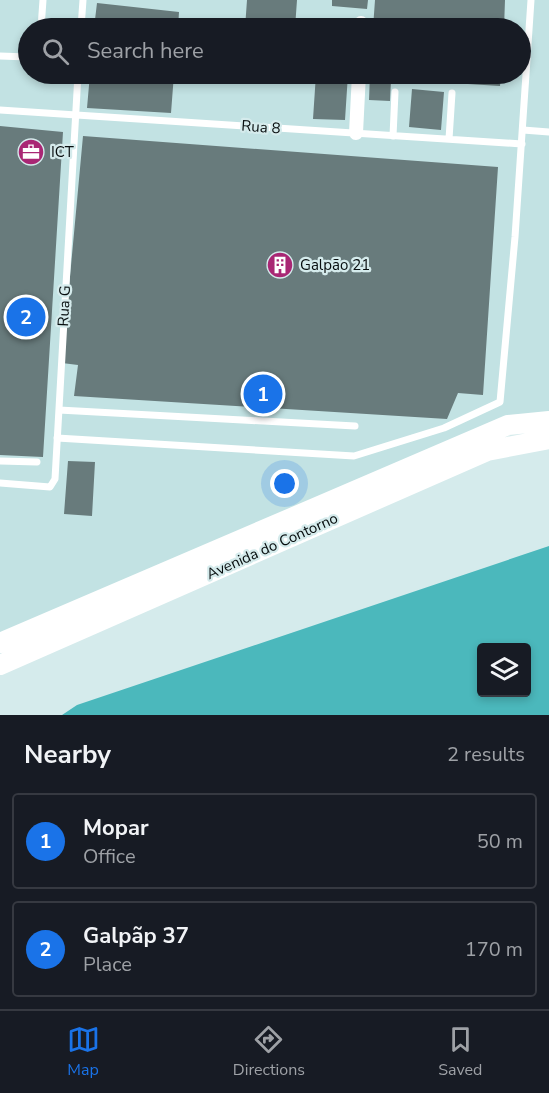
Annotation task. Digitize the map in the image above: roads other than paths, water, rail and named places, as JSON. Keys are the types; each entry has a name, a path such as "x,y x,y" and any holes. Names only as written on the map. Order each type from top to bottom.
{"street":[{"path":"356,133 358,84"},
{"name":"Avenida do Contorno","path":"0,643 508,426 549,421"},
{"name":"Avenida do Contorno","path":"0,665 487,451 549,439"}],"lane":[{"path":"42,18 43,0"},
{"path":"82,18 83,0"},
{"path":"530,18 531,0"},
{"path":"0,56 18,57"},
{"name":"Rua G","path":"0,483 50,487 55,479 77,84"},
{"path":"57,438 354,456 444,428 500,402 526,84"},
{"path":"393,136 396,92"},
{"path":"449,139 452,93"},
{"name":"Rua 8","path":"0,110 522,144"},
{"path":"523,130 549,132"},
{"path":"59,410 355,426"},
{"path":"0,461 37,462"}],"place":[{"name":"ICT","path":"31,152"},
{"name":"Galpão 21","path":"280,265"},
{"name":"Galpãp 37","path":"26,317"},
{"name":"Mopar","path":"263,394"}]}
